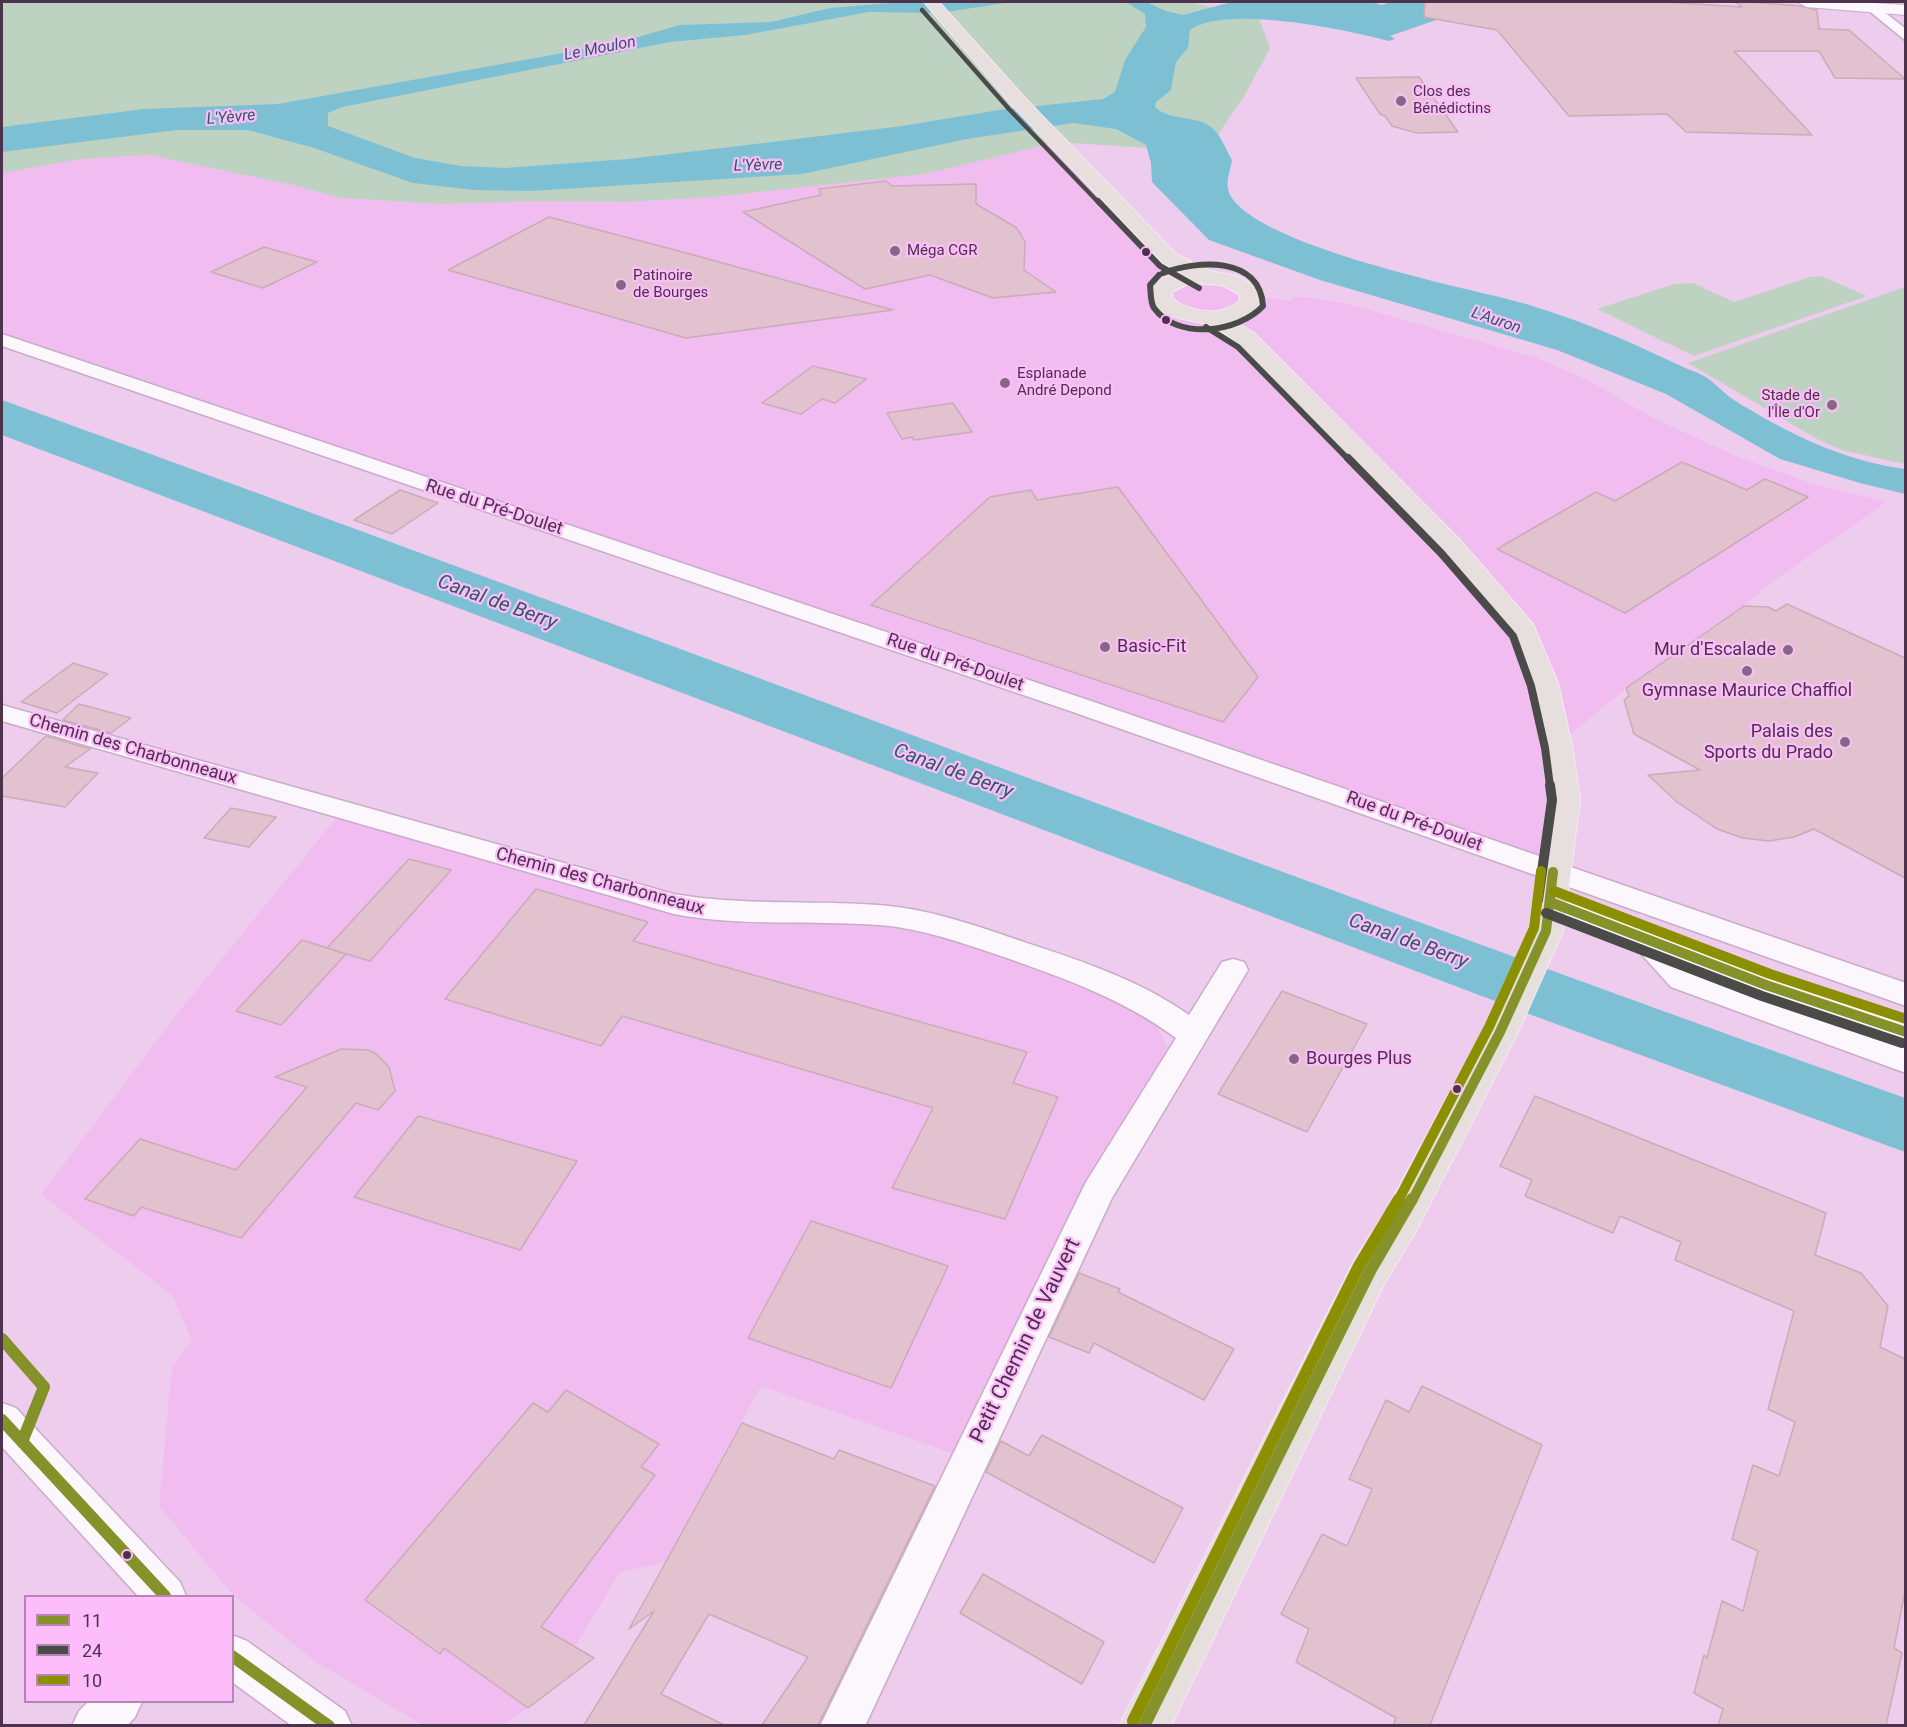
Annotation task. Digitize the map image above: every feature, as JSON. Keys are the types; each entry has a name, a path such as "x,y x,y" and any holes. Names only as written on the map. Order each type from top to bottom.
{"main road":[{"path":"931,2 1018,101 1169,258 1205,277"},
{"path":"1806,2 1905,10"},
{"path":"1169,258 1177,280"},
{"path":"1205,277 1233,282 1249,292 1252,298 1250,305 1238,312 1212,317 1181,313 1161,300 1161,289 1177,280 1205,277"},
{"path":"1238,312 1246,338"},
{"path":"1144,1725 1370,1271 1401,1221 1500,1032 1550,902 1564,800 1557,746 1543,683 1523,630 1450,545 1246,338 1212,317"}],"street":[{"path":"1869,7 1905,37"},
{"name":"Rue du Pré-Doulet","path":"2,340 294,443 507,512 1296,779 1550,902 1766,984 1905,1032"},
{"name":"Chemin des Charbonneaux","path":"2,713 711,913 881,915 971,935 1110,984 1138,997 1193,1034"},
{"name":"Rue du Pré-Doulet","path":"1550,902 1905,995"},
{"name":"Rue du Pré-Doulet","path":"1642,937 1682,979 1905,1060"},
{"name":"Petit Chemin de Vauvert","path":"842,1725 1098,1192 1233,970"},
{"path":"2,1420 164,1595"},
{"path":"234,1657 330,1725"},
{"path":"94,1725 118,1703"}],"shaded area":[{"path":"1058,142 1169,258 1251,296 1290,301 1294,297 1314,298 1349,304 1537,358 1590,381 1651,417 1738,457 1813,484 1886,502 1768,585 1744,606 1626,688 1557,746 1553,872 2,343 2,173 10,169 80,159 149,155 293,185 340,198 443,204 537,201 626,202 713,197 925,174"},
{"path":"337,817 705,920 748,924 865,920 919,926 1108,991 1156,1024 1170,1053 955,1454 761,1386 674,1545 677,1547 668,1562 620,1572 546,1694 504,1725 423,1725 316,1662 233,1595 159,1506 172,1367 192,1340 172,1295 41,1194 174,1018"}],"green space":[{"path":"2,2 1190,2 1259,18 1270,48 1245,95 1206,152 1058,142 925,174 713,197 626,202 537,201 443,204 340,198 293,185 149,155 80,159 2,173"},
{"path":"1821,276 1867,296 1694,356 1597,309 1674,284 1693,283 1734,302 1810,277"},
{"name":"Stade de l'Île d'Or","path":"1905,287 1905,464 1841,450 1817,439 1688,363"}],"water":[{"path":"901,2 1011,2 939,13 869,12 745,35 670,42 342,107 328,113 328,126 415,158 461,166 505,168 628,159 902,126 999,110 1103,99 1115,92 1125,60 1146,27 1145,14 1126,2 1146,2 1166,11 1183,15 1232,2 1371,2 1382,5 1390,2 1539,2 1456,13 1390,36 1395,39 1389,41 1317,26 1258,19 1231,19 1207,23 1190,30 1188,48 1176,62 1171,90 1156,102 1155,107 1168,115 1199,121 1215,131 1232,160 1227,182 1230,195 1247,213 1276,230 1356,260 1526,304 1616,337 1702,375 1734,400 1774,424 1816,444 1860,459 1905,469 1905,494 1780,459 1666,394 1557,350 1320,280 1209,240 1152,182 1151,163 1146,145 1116,129 1073,123 967,139 802,174 530,191 474,190 413,183 314,148 248,130 177,130 2,152 2,127 144,109 278,104 552,55 628,40 680,25 771,22 830,8"},
{"name":"Canal de Berry","path":"2,400 1429,926 1905,1098 1905,1152 1537,1017 2,435"}],"building":[{"path":"1425,2 1667,2 1742,7 1735,2 1752,2 1800,6 1817,10 1819,29 1849,30 1905,79 1835,78 1819,51 1734,51 1812,135 1686,132 1667,114 1569,116 1497,30 1424,17"},
{"path":"1419,77 1458,132 1417,133 1392,126 1385,116 1380,114 1356,78"},
{"name":"Méga CGR","path":"886,181 892,186 976,184 976,204 1017,228 1025,242 1024,270 1056,292 993,298 930,275 865,289 743,212 821,195 819,189"},
{"name":"Patinoire de Bourges","path":"549,217 893,310 686,338 448,270"},
{"path":"264,247 317,262 263,288 211,272"},
{"path":"813,366 866,379 835,403 822,399 801,414 762,403"},
{"path":"953,403 972,432 914,440 912,437 902,439 887,413"},
{"path":"1682,462 1747,490 1765,479 1808,497 1625,613 1497,549 1596,492 1615,501"},
{"path":"1118,487 1258,677 1223,722 871,605 990,497 1031,490 1037,500"},
{"path":"400,490 438,503 392,534 354,520"},
{"name":"Palais des Sports du Prado","path":"1787,604 1905,658 1905,878 1814,829 1794,837 1769,841 1743,838 1717,829 1677,802 1648,775 1700,770 1634,734 1624,700 1629,696 1626,688 1744,606 1768,607 1776,611"},
{"path":"73,663 108,674 57,713 21,702"},
{"path":"79,704 131,718 111,733 63,720"},
{"path":"46,736 90,749 65,767 98,773 65,807 2,796 2,778"},
{"path":"231,808 276,817 249,847 204,838"},
{"path":"409,859 451,870 370,961 327,948"},
{"path":"536,889 648,922 633,941 1027,1052 1013,1083 1058,1097 1005,1219 892,1188 933,1108 622,1016 601,1046 445,999"},
{"path":"302,940 346,954 281,1025 236,1011"},
{"name":"Bourges Plus","path":"1282,991 1367,1024 1307,1132 1218,1094"},
{"path":"341,1049 368,1050 376,1054 389,1067 395,1091 378,1110 356,1103 241,1238 141,1207 134,1216 85,1199 140,1139 236,1170 307,1087 275,1077"},
{"path":"1535,1096 1826,1213 1815,1255 1861,1273 1888,1306 1880,1347 1905,1359 1905,1591 1894,1648 1902,1653 1886,1725 1718,1725 1723,1709 1694,1693 1704,1655 1707,1658 1722,1601 1743,1611 1758,1551 1732,1539 1753,1465 1779,1476 1795,1422 1768,1409 1794,1311 1675,1260 1681,1242 1620,1216 1613,1233 1525,1196 1532,1180 1500,1166"},
{"path":"418,1116 577,1161 520,1250 354,1197"},
{"path":"811,1221 948,1266 891,1388 748,1338"},
{"path":"1079,1273 1120,1289 1118,1292 1234,1349 1204,1400 1094,1343 1089,1353 1049,1337"},
{"path":"1422,1386 1542,1445 1430,1725 1393,1725 1396,1718 1296,1662 1309,1629 1281,1614 1322,1534 1347,1546 1372,1489 1349,1479 1386,1400 1409,1412"},
{"path":"566,1390 659,1444 641,1467 655,1475 541,1627 594,1658 528,1708 444,1648 440,1654 365,1600 533,1403 548,1412"},
{"path":"742,1423 834,1459 839,1450 935,1486 818,1725 762,1725 808,1657 709,1614 661,1694 724,1725 584,1725 654,1611 629,1629"},
{"path":"1042,1435 1183,1508 1154,1563 986,1472 1001,1441 1029,1456"},
{"path":"983,1574 1104,1642 1082,1684 960,1613"}],"transit line":[{"name":"24","path":"922,10 1009,109 1160,266 1199,288"},
{"name":"24","path":"1159,275 1150,285 1153,306 1166,320 1186,327 1210,329 1233,325 1252,317 1263,306 1260,287 1252,278 1239,270 1201,265 1181,267 1163,273"},
{"name":"24","path":"1206,327 1238,347 1441,553 1513,636 1531,686 1545,748 1552,800 1538,900"},
{"name":"10","path":"1133,1721 1359,1266 1391,1215 1489,1027 1534,928 1541,871"},
{"name":"11","path":"1144,1726 1370,1271 1401,1221 1500,1032 1546,931 1553,872"},
{"name":"10","path":"1554,891 1770,974 1906,1019"},
{"name":"11","path":"1550,902 1766,985 1906,1032"},
{"name":"24","path":"1546,913 1762,996 1902,1043"},
{"name":"11","path":"2,1339 44,1387 22,1442"},
{"name":"11","path":"2,1420 164,1595"},
{"name":"11","path":"234,1657 329,1726"}],"place":[{"name":"Clos des Bénédictins","path":"1401,101"},
{"name":"Méga CGR","path":"895,251"},
{"name":"Patinoire de Bourges","path":"621,285"},
{"name":"Esplanade André Depond","path":"1005,383"},
{"name":"Stade de l'Île d'Or","path":"1832,405"},
{"name":"Basic-Fit","path":"1105,647"},
{"name":"Mur d'Escalade","path":"1788,650"},
{"name":"Gymnase Maurice Chaffiol","path":"1747,671"},
{"name":"Palais des Sports du Prado","path":"1845,742"},
{"name":"Bourges Plus","path":"1294,1059"}],"water label":[{"name":"Le Moulon","path":"600,49"},
{"name":"L'Yèvre","path":"231,118"},
{"name":"L'Yèvre","path":"758,166"},
{"name":"L'Auron","path":"1496,321"}]}
